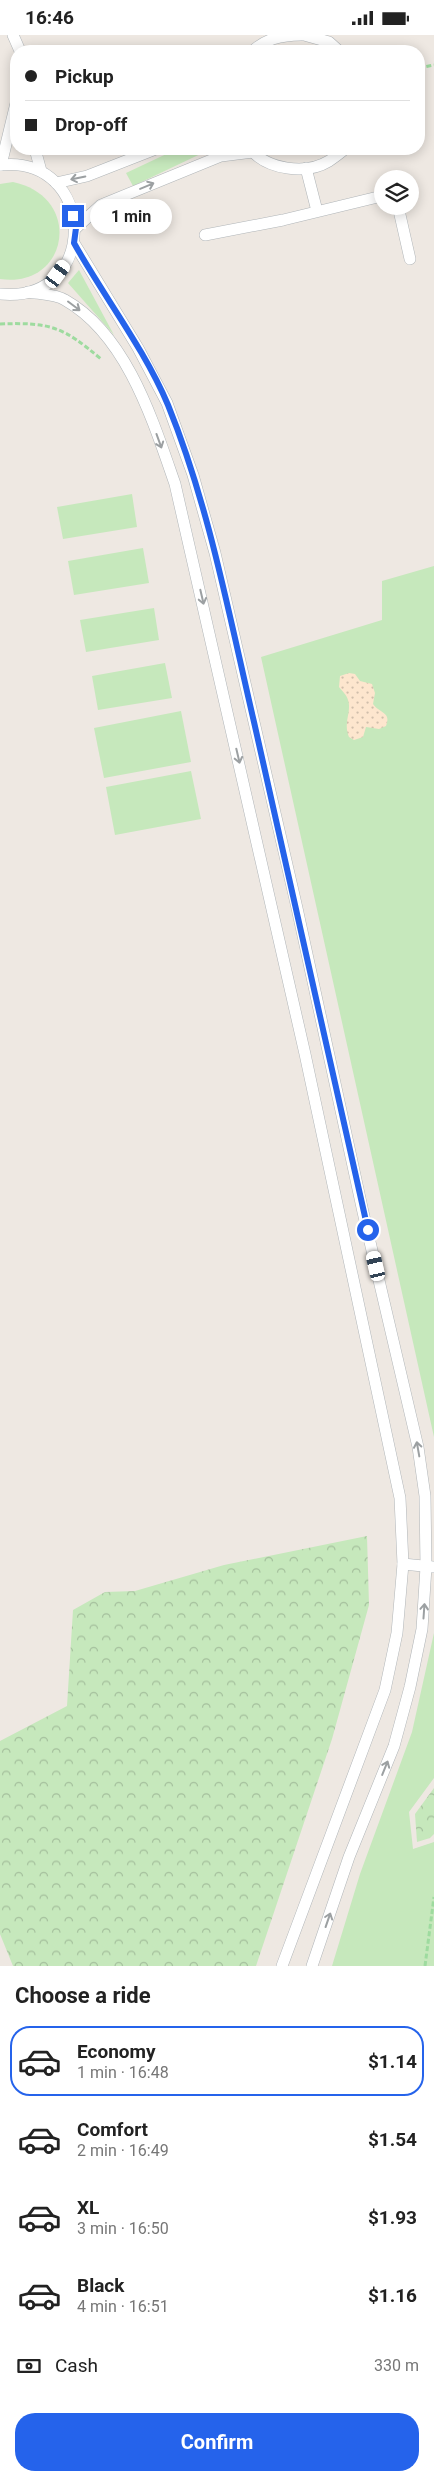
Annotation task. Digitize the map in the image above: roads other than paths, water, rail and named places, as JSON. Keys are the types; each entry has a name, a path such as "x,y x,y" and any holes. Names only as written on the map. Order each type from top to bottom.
{"lane":[{"path":"261,45 271,37 302,35 332,45"},
{"path":"0,293 13,295 28,292 44,285 58,274 68,260 74,243 76,228 70,204 56,183 40,171 15,164 1,165 10,128"},
{"path":"36,155 40,171"},
{"path":"56,183 87,177 141,155"},
{"path":"76,228 101,205 227,155"},
{"path":"258,155 269,163 287,168 306,169 328,162 337,155"},
{"path":"306,169 317,211"},
{"path":"205,235 374,197"},
{"path":"400,215 410,259"},
{"path":"74,243 138,348 167,403 193,475 215,553 418,1447 425,1496 430,1567 422,1629 410,1687 394,1746 349,1857 312,1966"},
{"path":"28,292 64,299 92,320 123,360 150,413 175,484 303,1044 400,1498 402,1563 397,1633 385,1690 282,1966"},
{"path":"402,1563 430,1567"}]}
